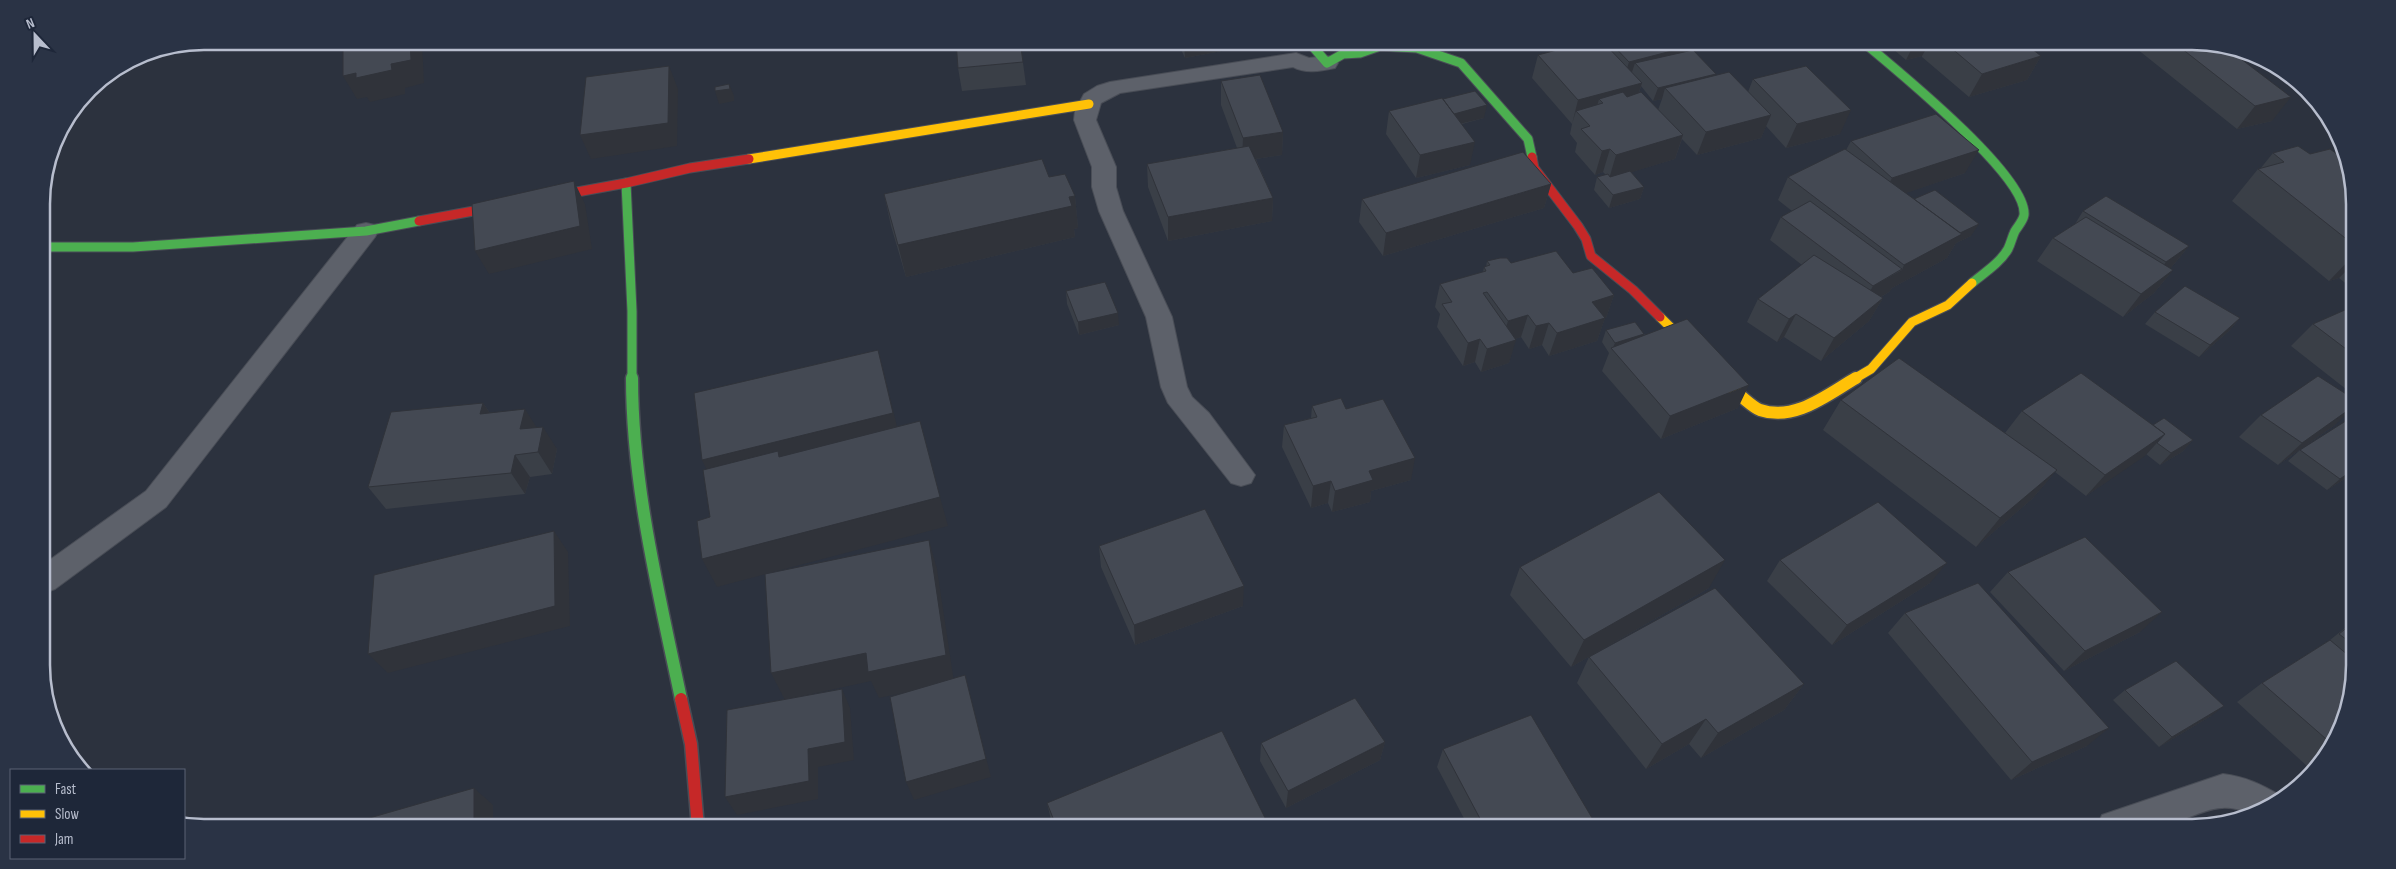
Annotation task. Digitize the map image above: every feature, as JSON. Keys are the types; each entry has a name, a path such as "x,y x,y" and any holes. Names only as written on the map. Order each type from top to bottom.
{"street":[{"path":"1316,50 1327,63"},
{"path":"1241,475 1199,421 1181,403 1174,387 1159,317 1111,211 1104,187 1104,167 1085,120 1086,111 1092,100 1105,91 1118,87 1296,60 1305,65 1327,63 1343,54 1360,53 1369,50"},
{"path":"1423,50 1461,62 1528,139 1534,168 1578,226 1586,239 1592,256 1633,290 1729,386 1759,410 1780,413 1799,411 1871,370 1912,322 1948,305 2007,251 2015,230 2022,223 2024,211 2019,196 1994,162 1966,133 1872,50"},
{"path":"50,247 133,247 366,231 626,183 690,168 1089,104"},
{"path":"626,183 632,311 632,420 653,566 691,744 697,819"},
{"path":"50,576 156,499 366,231"},
{"path":"2138,819 2223,790 2245,793 2261,802"}],"building":[{"path":"343,50 410,50 411,60 391,64 392,70 356,78 356,73 343,76"},
{"path":"957,50 1021,50 1023,62 958,68"},
{"path":"1557,50 1611,50 1642,83 1578,100 1538,55"},
{"path":"1618,50 1676,50 1629,62"},
{"path":"1693,50 1716,74 1658,88 1635,63"},
{"path":"1954,50 2033,50 2041,56 1982,74"},
{"path":"2183,50 2202,50 2239,57 2291,97 2255,106"},
{"path":"669,66 668,123 580,135 586,77"},
{"path":"1806,66 1851,110 1797,124 1753,79"},
{"path":"1729,72 1771,115 1706,132 1665,88"},
{"path":"1260,75 1283,132 1243,138 1221,81"},
{"path":"729,84 730,89 715,91 715,87"},
{"path":"1475,91 1487,105 1454,114 1443,99"},
{"path":"1623,92 1627,97 1641,92 1683,135 1616,155 1610,149 1602,151 1581,129 1590,126 1576,111 1603,103 1599,99"},
{"path":"1442,98 1475,142 1420,155 1389,111"},
{"path":"1936,114 1979,150 1892,178 1851,141"},
{"path":"1249,146 1273,198 1168,217 1147,164"},
{"path":"2298,146 2310,154 2330,149 2337,154 2345,184 2346,239 2258,169 2284,162 2273,153"},
{"path":"1845,149 1962,234 1904,265 1788,177"},
{"path":"1523,152 1551,184 1386,233 1362,199"},
{"path":"1042,159 1049,177 1065,174 1075,196 1069,197 1072,206 898,245 884,194"},
{"path":"1630,171 1644,187 1613,195 1597,177 1608,174 1610,177"},
{"path":"574,181 580,226 475,251 472,204"},
{"path":"1935,190 1979,224 1960,233 1914,199"},
{"path":"2106,196 2189,246 2166,262 2083,211"},
{"path":"1810,201 1902,269 1873,286 1781,217"},
{"path":"2086,217 2173,270 2141,294 2053,238"},
{"path":"1556,251 1573,273 1592,268 1614,295 1592,302 1605,318 1557,333 1549,323 1536,326 1528,315 1508,321 1487,292 1483,293 1516,340 1487,349 1480,339 1468,343 1442,304 1452,302 1440,284 1486,271 1484,267 1490,265 1487,261 1507,258 1511,263"},
{"path":"1814,255 1883,298 1834,338 1796,314 1789,319 1758,299"},
{"path":"1105,282 1118,313 1078,322 1066,291"},
{"path":"2185,286 2240,318 2210,345 2155,312"},
{"path":"2346,310 2346,349 2313,324"},
{"path":"1687,319 1749,385 1670,416 1611,348"},
{"path":"1635,322 1644,334 1615,343 1606,330"},
{"path":"878,350 893,413 702,460 694,393"},
{"path":"1899,358 2057,470 2000,518 1841,400"},
{"path":"2081,373 2165,434 2105,475 2022,411"},
{"path":"2318,376 2346,394 2346,412 2302,443 2261,415"},
{"path":"1341,398 1346,409 1383,399 1415,458 1369,471 1373,480 1335,491 1331,481 1313,486 1284,425 1317,417 1312,406"},
{"path":"483,403 480,414 525,409 520,429 543,427 538,452 515,455 511,473 368,487 391,412"},
{"path":"2164,418 2193,440 2171,453 2157,443 2165,434 2153,425"},
{"path":"920,421 940,497 702,559 697,521 710,517 703,470 778,451 779,457"},
{"path":"2346,421 2346,475 2340,479 2300,450"},
{"path":"1659,492 1725,560 1584,640 1520,567"},
{"path":"1878,502 1947,563 1847,625 1780,560"},
{"path":"1205,509 1244,586 1134,625 1099,546"},
{"path":"554,531 555,606 368,654 374,575"},
{"path":"2085,537 2162,612 2085,651 2008,572"},
{"path":"929,540 946,655 868,672 866,653 771,673 765,574"},
{"path":"1978,583 2109,728 2032,762 1905,613"},
{"path":"1715,588 1804,684 1718,733 1706,719 1662,744 1589,657"},
{"path":"2346,628 2346,639 2339,634"},
{"path":"2330,640 2346,653 2346,675 2343,695 2338,715 2326,739 2262,683"},
{"path":"2176,661 2224,706 2172,737 2125,690"},
{"path":"965,675 986,759 906,782 890,697"},
{"path":"842,689 845,742 808,749 809,781 725,797 727,710"},
{"path":"1355,698 1385,742 1288,791 1261,743"},
{"path":"1531,715 1593,819 1480,819 1443,749"},
{"path":"1222,731 1266,819 1053,819 1047,803"},
{"path":"474,788 474,819 366,819"}],"traffic: fast":[{"path":"1316,50 1327,63 1343,54 1360,53 1369,50"},
{"path":"1423,50 1461,63 1528,139 1532,157"},
{"path":"1872,50 1927,97 1980,147 2018,193 2024,217 2014,233 2008,250 1972,283"},
{"path":"626,183 632,311 632,420 653,566 681,699"},
{"path":"50,247 133,247 366,231 419,221"}],"traffic: slow":[{"path":"749,159 1089,104"},
{"path":"1660,317 1729,385 1759,410 1779,413 1799,411 1871,369 1912,322 1948,305 1972,283"}],"traffic: jam":[{"path":"1532,157 1534,168 1586,239 1591,256 1633,290 1660,317"},
{"path":"419,221 626,183 690,168 749,159"},
{"path":"681,699 691,744 697,819"}]}
